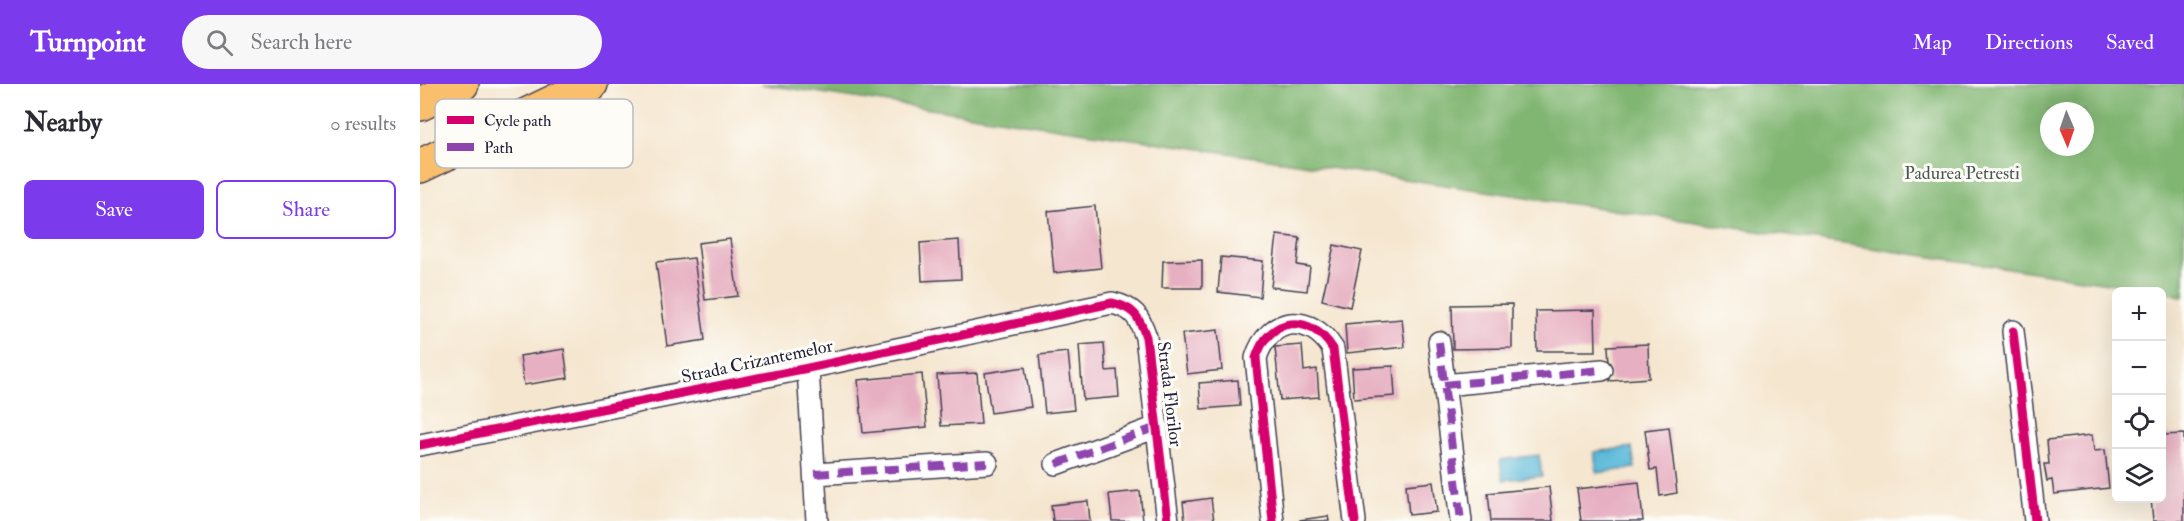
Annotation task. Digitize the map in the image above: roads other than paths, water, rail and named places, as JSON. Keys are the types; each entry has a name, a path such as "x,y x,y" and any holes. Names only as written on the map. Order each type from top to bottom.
{"highway":[{"path":"420,104 462,84"},
{"path":"560,99 591,84"},
{"path":"420,166 435,159"}],"street":[{"name":"Strada Florilor","path":"1099,304 1112,303 1129,307 1140,317 1146,337 1168,521"},
{"name":"Strada Crizantemelor","path":"420,445 808,368 1099,304"},
{"path":"1273,521 1256,358 1261,342 1267,334 1283,325 1302,324 1317,329 1333,349 1355,521"},
{"path":"2013,331 2035,521"},
{"path":"1439,342 1461,521"},
{"path":"808,368 817,521"},
{"path":"1444,385 1602,370"},
{"path":"1056,464 1157,427"},
{"path":"815,474 987,463"}],"water":[{"path":"1632,447 1635,468 1597,473 1594,452"},
{"path":"1539,455 1542,476 1503,480 1500,460"}],"park label":[{"name":"Padurea Petresti","path":"1962,173"}]}
